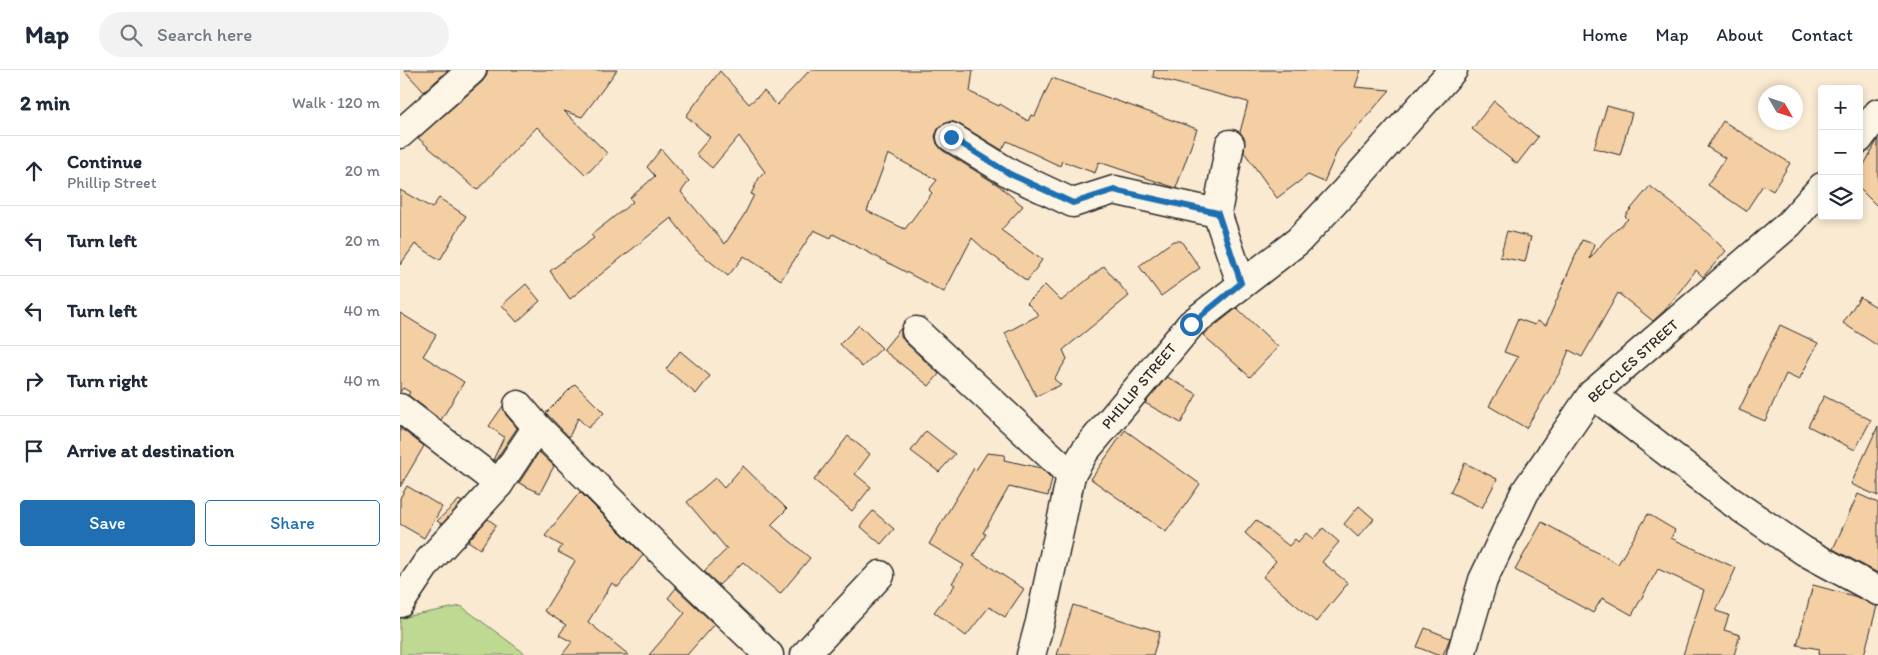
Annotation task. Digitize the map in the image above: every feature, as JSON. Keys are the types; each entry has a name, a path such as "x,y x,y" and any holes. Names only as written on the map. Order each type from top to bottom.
{"street":[{"path":"400,134 472,70"},
{"name":"PHILLIP STREET","path":"1031,655 1040,622 1071,475 1085,451 1191,324 1241,283 1298,241 1453,70"},
{"path":"1863,134 1878,113"},
{"path":"951,137 1010,174 1073,203 1114,190 1218,213"},
{"path":"1230,144 1218,213 1241,283"},
{"name":"BECCLES STREET","path":"1461,655 1483,580 1524,492 1592,394 1789,224 1818,191"},
{"path":"916,331 1071,475"},
{"path":"1592,394 1729,500 1804,551 1878,591"},
{"path":"518,405 537,427 676,566 769,655"},
{"path":"400,408 499,484"},
{"path":"400,604 427,562 499,484 537,427"},
{"path":"805,655 880,575"}],"green space":[{"path":"461,606 527,655 400,655 400,618"}],"building":[{"path":"404,70 448,70 424,92"},
{"path":"487,70 617,70 582,117 564,111 607,153 586,175 537,127 477,190 418,138 482,82 487,75"},
{"path":"810,70 973,70 970,92 999,106 1000,104 1028,121 1031,115 1035,116 1052,78 1197,129 1176,188 1099,162 1095,173 1062,161 1060,166 1007,141 1002,150 959,124 951,121 943,124 935,136 937,144 942,150 998,185 1023,206 1001,230 1042,260 1027,281 972,238 944,292 833,234 831,238 814,230 781,280 744,256 728,276 696,250 671,218 570,299 550,271 594,238 591,235 633,202 630,198 655,176 647,167 661,149 689,181 681,192 725,244 744,215 754,195 751,194 759,178 765,172 739,136 712,168 696,154 710,137 686,116 720,71 749,104 764,91 777,105","holes":["888,154 937,180 929,190 932,193 905,229 867,211"]},
{"path":"1154,70 1361,70 1355,87 1390,90 1338,149 1324,182 1308,175 1277,198 1244,152 1245,139 1240,132 1248,102 1153,77"},
{"path":"1494,101 1538,137 1517,164 1472,129"},
{"path":"1607,106 1632,113 1620,155 1594,148"},
{"path":"1723,121 1790,163 1773,191 1763,185 1746,211 1708,185 1725,158 1707,147"},
{"path":"1878,139 1878,207 1863,192 1863,167"},
{"path":"1650,186 1697,223 1726,251 1703,277 1696,270 1666,309 1653,321 1618,293 1582,357 1569,350 1560,372 1526,428 1489,406 1518,357 1504,352 1518,319 1535,325 1537,321 1546,325 1582,240 1594,244 1590,259 1605,240 1628,219 1625,216"},
{"path":"400,190 432,208 439,198 466,216 440,260 415,244 400,265"},
{"path":"1507,231 1531,237 1525,262 1500,257"},
{"path":"1173,241 1181,241 1200,268 1161,296 1139,266"},
{"path":"1104,266 1129,296 1063,350 1067,359 1054,379 1061,385 1036,396 1005,333 1039,315 1027,303 1045,285 1061,301"},
{"path":"526,284 540,301 517,322 502,305"},
{"path":"1860,297 1878,308 1878,346 1843,323"},
{"path":"1237,308 1278,347 1250,377 1203,335"},
{"path":"400,313 436,335 423,356 464,382 441,420 408,395 410,392 403,388 400,392"},
{"path":"859,325 882,348 862,367 840,344"},
{"path":"1780,325 1818,343 1799,380 1786,374 1765,421 1739,410"},
{"path":"901,328 901,336 905,342 939,374 929,386 883,350"},
{"path":"680,351 710,376 696,394 666,369"},
{"path":"1167,377 1197,394 1181,423 1145,403"},
{"path":"575,384 604,413 588,428 578,418 569,437 546,413"},
{"path":"1824,396 1871,420 1855,450 1808,426"},
{"path":"503,406 506,415 517,428 495,461 493,460 504,437 489,426"},
{"path":"1878,426 1878,496 1851,484"},
{"path":"400,428 424,446 400,487"},
{"path":"1125,430 1200,484 1166,532 1091,479"},
{"path":"926,431 955,454 939,472 911,451"},
{"path":"848,436 870,454 855,474 871,487 852,511 814,480"},
{"path":"539,452 554,466 540,493 519,483"},
{"path":"987,453 1005,455 1004,460 1041,468 1052,479 1048,496 1009,487 983,533 986,534 973,556 1024,589 1005,617 989,607 966,636 934,612 955,585 952,583 964,565 929,544 974,468 976,470"},
{"path":"1465,463 1497,479 1482,508 1450,492"},
{"path":"743,466 787,509 771,525 810,558 780,594 743,562 719,585 704,571 727,549 687,502 715,478 724,488"},
{"path":"407,486 442,507 424,538 400,524 400,498"},
{"path":"580,492 643,555 618,587 612,583 588,622 629,655 562,655 572,642 559,635 566,625 544,611 575,561 558,552 562,546 545,536"},
{"path":"1858,494 1878,503 1878,573 1833,549"},
{"path":"459,500 462,502 442,524 437,521"},
{"path":"1359,506 1374,519 1358,537 1344,524"},
{"path":"873,511 894,529 881,544 860,526"},
{"path":"1648,514 1675,530 1671,538 1736,568 1716,611 1729,615 1724,630 1740,635 1734,655 1683,655 1704,590 1658,569 1632,615 1602,598 1593,613 1515,570 1542,522 1618,564"},
{"path":"488,519 496,525 480,549 468,541"},
{"path":"1256,520 1289,546 1295,539 1298,542 1306,533 1313,539 1323,528 1339,542 1322,562 1348,583 1316,622 1263,577 1276,561 1245,533"},
{"path":"1813,585 1854,596 1877,606 1864,655 1818,655 1820,649 1797,645"},
{"path":"676,588 714,624 687,655 649,655 685,613 668,598"},
{"path":"1073,605 1160,632 1153,655 1057,655"},
{"path":"1425,628 1450,638 1443,655 1437,655 1417,647"}],"route":[{"path":"951,137 1010,174 1073,203 1114,190 1218,213 1241,283 1191,324"}]}
